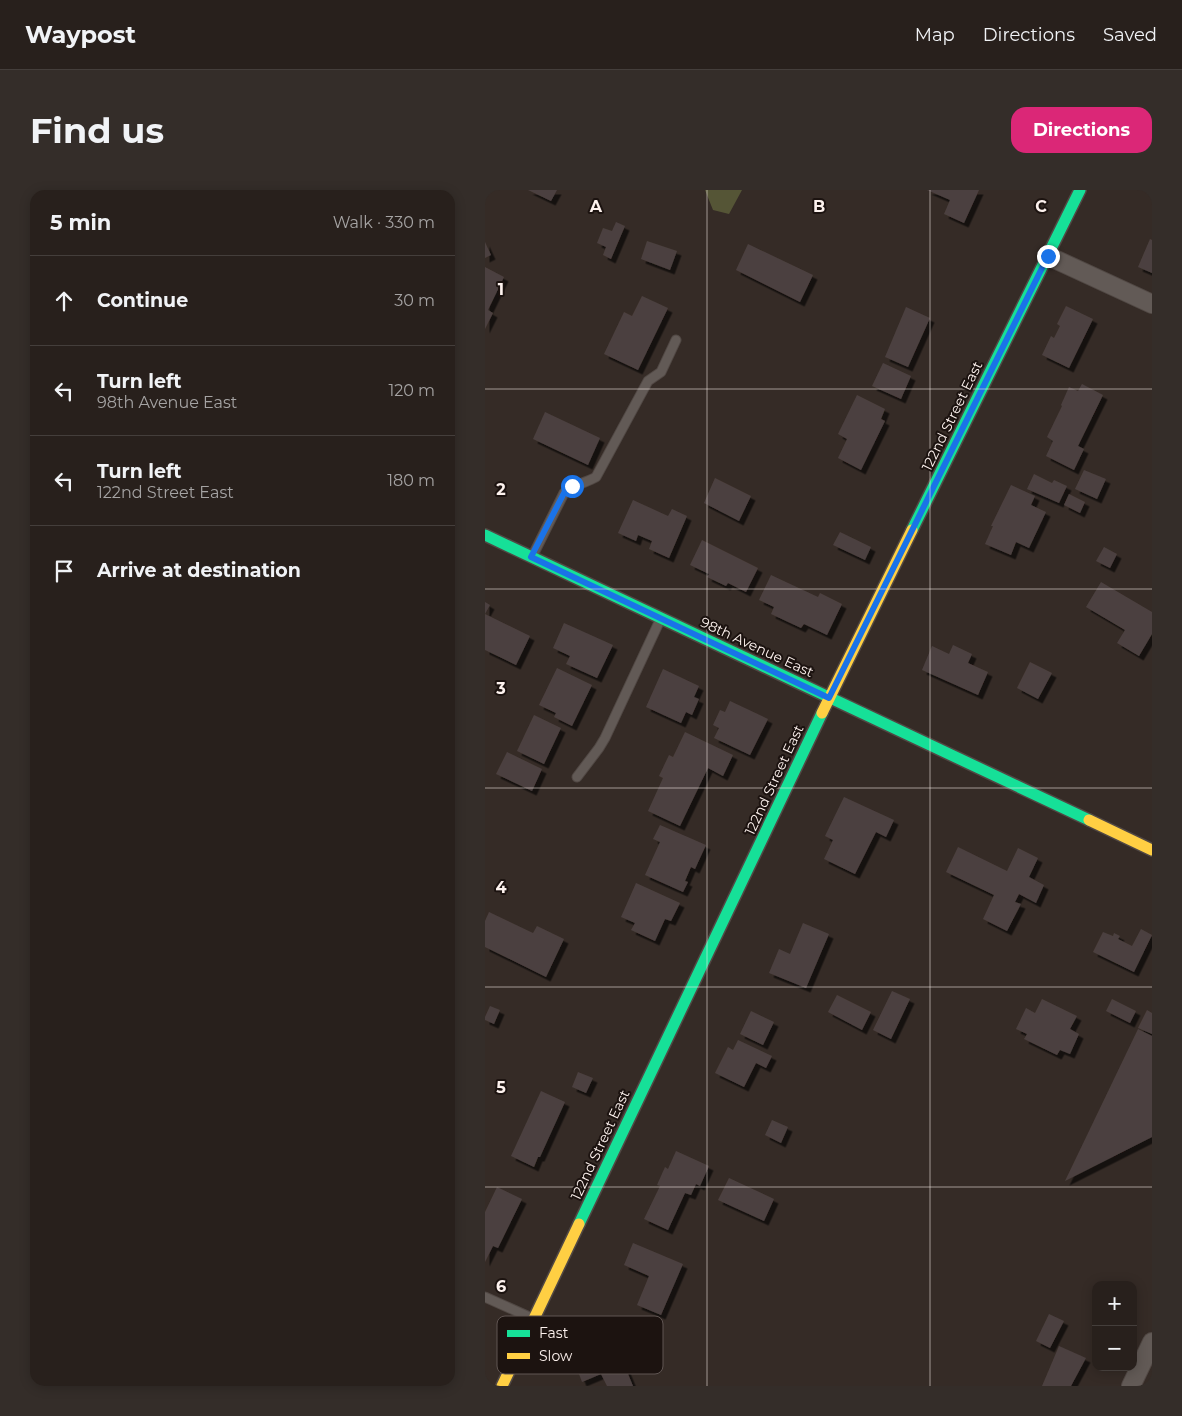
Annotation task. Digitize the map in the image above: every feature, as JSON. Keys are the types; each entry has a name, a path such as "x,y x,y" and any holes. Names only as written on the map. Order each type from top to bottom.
{"street":[{"name":"122nd Street East","path":"536,1316 829,698 1080,190"},
{"path":"1048,256 1152,304"},
{"name":"98th Avenue East","path":"485,535 1152,850"},
{"path":"1131,1386 1152,1342"},
{"name":"122nd Street East","path":"502,1386 508,1374"}],"lane":[{"path":"531,557 564,493 572,486 596,477 649,381 661,372 676,340"},
{"path":"577,777 605,738 661,618"},
{"path":"485,1297 525,1316"}],"shaded area":[{"path":"705,190 742,190 729,214 713,210"}],"building":[{"path":"528,190 557,190 551,201"},
{"path":"927,190 979,190 964,223 944,214 950,200"},
{"path":"616,222 625,226 611,259 603,255 606,247 597,243 603,228 612,231"},
{"path":"1150,239 1152,240 1152,273 1138,267"},
{"path":"647,241 677,251 670,270 641,259"},
{"path":"485,242 491,255 485,258"},
{"path":"748,244 813,275 800,302 736,270"},
{"path":"485,267 504,277 488,310 493,313 485,329"},
{"path":"642,296 668,308 638,370 604,354 624,312 632,316"},
{"path":"1066,306 1093,319 1069,368 1042,355 1051,336 1054,338 1060,326 1057,324"},
{"path":"906,307 930,318 908,367 885,357"},
{"path":"883,363 911,376 901,399 872,386"},
{"path":"1082,384 1103,395 1078,446 1084,449 1074,470 1046,456 1053,441 1047,437 1069,387 1078,391"},
{"path":"857,395 885,409 881,419 885,421 861,470 838,458 847,439 838,434"},
{"path":"545,412 600,438 588,465 533,439"},
{"path":"1084,470 1106,479 1097,499 1075,489"},
{"path":"1034,474 1052,483 1054,480 1067,486 1059,503 1027,489"},
{"path":"715,478 751,496 739,521 704,503"},
{"path":"1011,485 1035,496 1031,505 1046,512 1029,548 1016,542 1011,555 985,544 993,526 991,526"},
{"path":"1069,494 1085,502 1080,513 1064,505"},
{"path":"633,500 668,516 672,509 687,516 669,558 649,549 652,541 638,535 636,541 618,533"},
{"path":"840,532 871,547 865,560 833,545"},
{"path":"702,540 758,568 746,592 728,583 726,586 707,577 709,574 690,565"},
{"path":"1104,547 1117,554 1110,568 1096,561"},
{"path":"771,575 818,597 820,593 842,604 827,635 804,624 801,628 771,614 774,607 759,600"},
{"path":"1101,582 1152,612 1152,634 1139,656 1117,643 1125,630 1086,607"},
{"path":"485,602 490,605 485,614"},
{"path":"485,614 530,636 516,665 485,650"},
{"path":"564,623 613,645 597,678 566,664 570,656 553,648"},
{"path":"953,645 972,654 968,663 988,672 978,695 922,670 932,646 949,654"},
{"path":"1030,662 1052,673 1038,699 1017,688"},
{"path":"557,668 592,685 572,726 554,717 556,713 539,705"},
{"path":"663,669 699,686 694,697 699,699 692,715 686,712 681,723 646,707"},
{"path":"730,701 768,719 750,755 714,738 719,728 713,725 720,710 725,712"},
{"path":"534,715 561,728 544,764 517,751"},
{"path":"685,732 733,755 723,776 708,768 680,826 648,811 663,778 659,776 669,755 673,757"},
{"path":"507,752 542,769 532,791 496,774"},
{"path":"844,797 894,820 886,837 876,832 855,874 824,859 833,840 825,836"},
{"path":"660,825 706,845 695,869 691,867 685,881 688,882 683,892 645,875 660,842 653,839"},
{"path":"958,847 1007,871 1018,848 1038,858 1029,877 1044,885 1036,903 1019,894 1015,902 1021,904 1007,931 983,919 994,895 946,872"},
{"path":"636,883 680,903 671,921 665,919 655,941 631,930 635,923 621,917"},
{"path":"489,912 533,933 537,926 564,939 546,977 485,947 485,921"},
{"path":"803,923 829,934 806,988 769,973 779,949 790,954"},
{"path":"1141,929 1152,935 1134,972 1093,952 1103,932 1113,936 1114,933 1120,936 1118,939 1132,946"},
{"path":"892,991 910,999 891,1039 873,1030"},
{"path":"837,995 871,1012 862,1030 828,1012"},
{"path":"1042,999 1077,1016 1070,1029 1079,1034 1070,1054 1060,1050 1057,1055 1024,1039 1027,1034 1016,1029 1026,1008 1035,1013"},
{"path":"1112,999 1136,1011 1130,1023 1106,1011"},
{"path":"490,1006 500,1010 494,1024 485,1020"},
{"path":"1147,1010 1152,1013 1152,1034 1138,1028"},
{"path":"751,1011 774,1022 763,1045 740,1034"},
{"path":"1138,1029 1152,1036 1152,1137 1065,1181"},
{"path":"738,1040 772,1056 766,1068 756,1063 744,1087 715,1073 728,1047 733,1050"},
{"path":"578,1072 593,1078 586,1093 572,1087"},
{"path":"541,1091 565,1102 534,1167 511,1156"},
{"path":"772,1120 788,1127 781,1143 765,1135"},
{"path":"676,1151 709,1166 700,1186 696,1184 691,1195 685,1193 668,1230 644,1219 660,1186 657,1185 665,1167 668,1169"},
{"path":"729,1178 774,1199 764,1221 718,1200"},
{"path":"497,1187 522,1199 498,1248 493,1246 485,1262 485,1212"},
{"path":"633,1243 683,1264 661,1315 637,1305 649,1276 624,1265"},
{"path":"1049,1314 1064,1321 1050,1348 1036,1341"},
{"path":"1059,1346 1086,1358 1071,1386 1042,1386"},
{"path":"579,1374 601,1374 582,1382"},
{"path":"601,1374 628,1374 633,1386 607,1386"}],"traffic: fast":[{"path":"912,530 1080,190"},
{"path":"485,535 1089,820"},
{"path":"579,1224 822,713"}],"traffic: slow":[{"path":"822,713 912,530"},
{"path":"1089,820 1152,850"},
{"path":"535,1316 579,1224"},
{"path":"502,1386 508,1374"}],"route":[{"path":"572,486 564,493 531,557 829,698 1048,256"}]}
